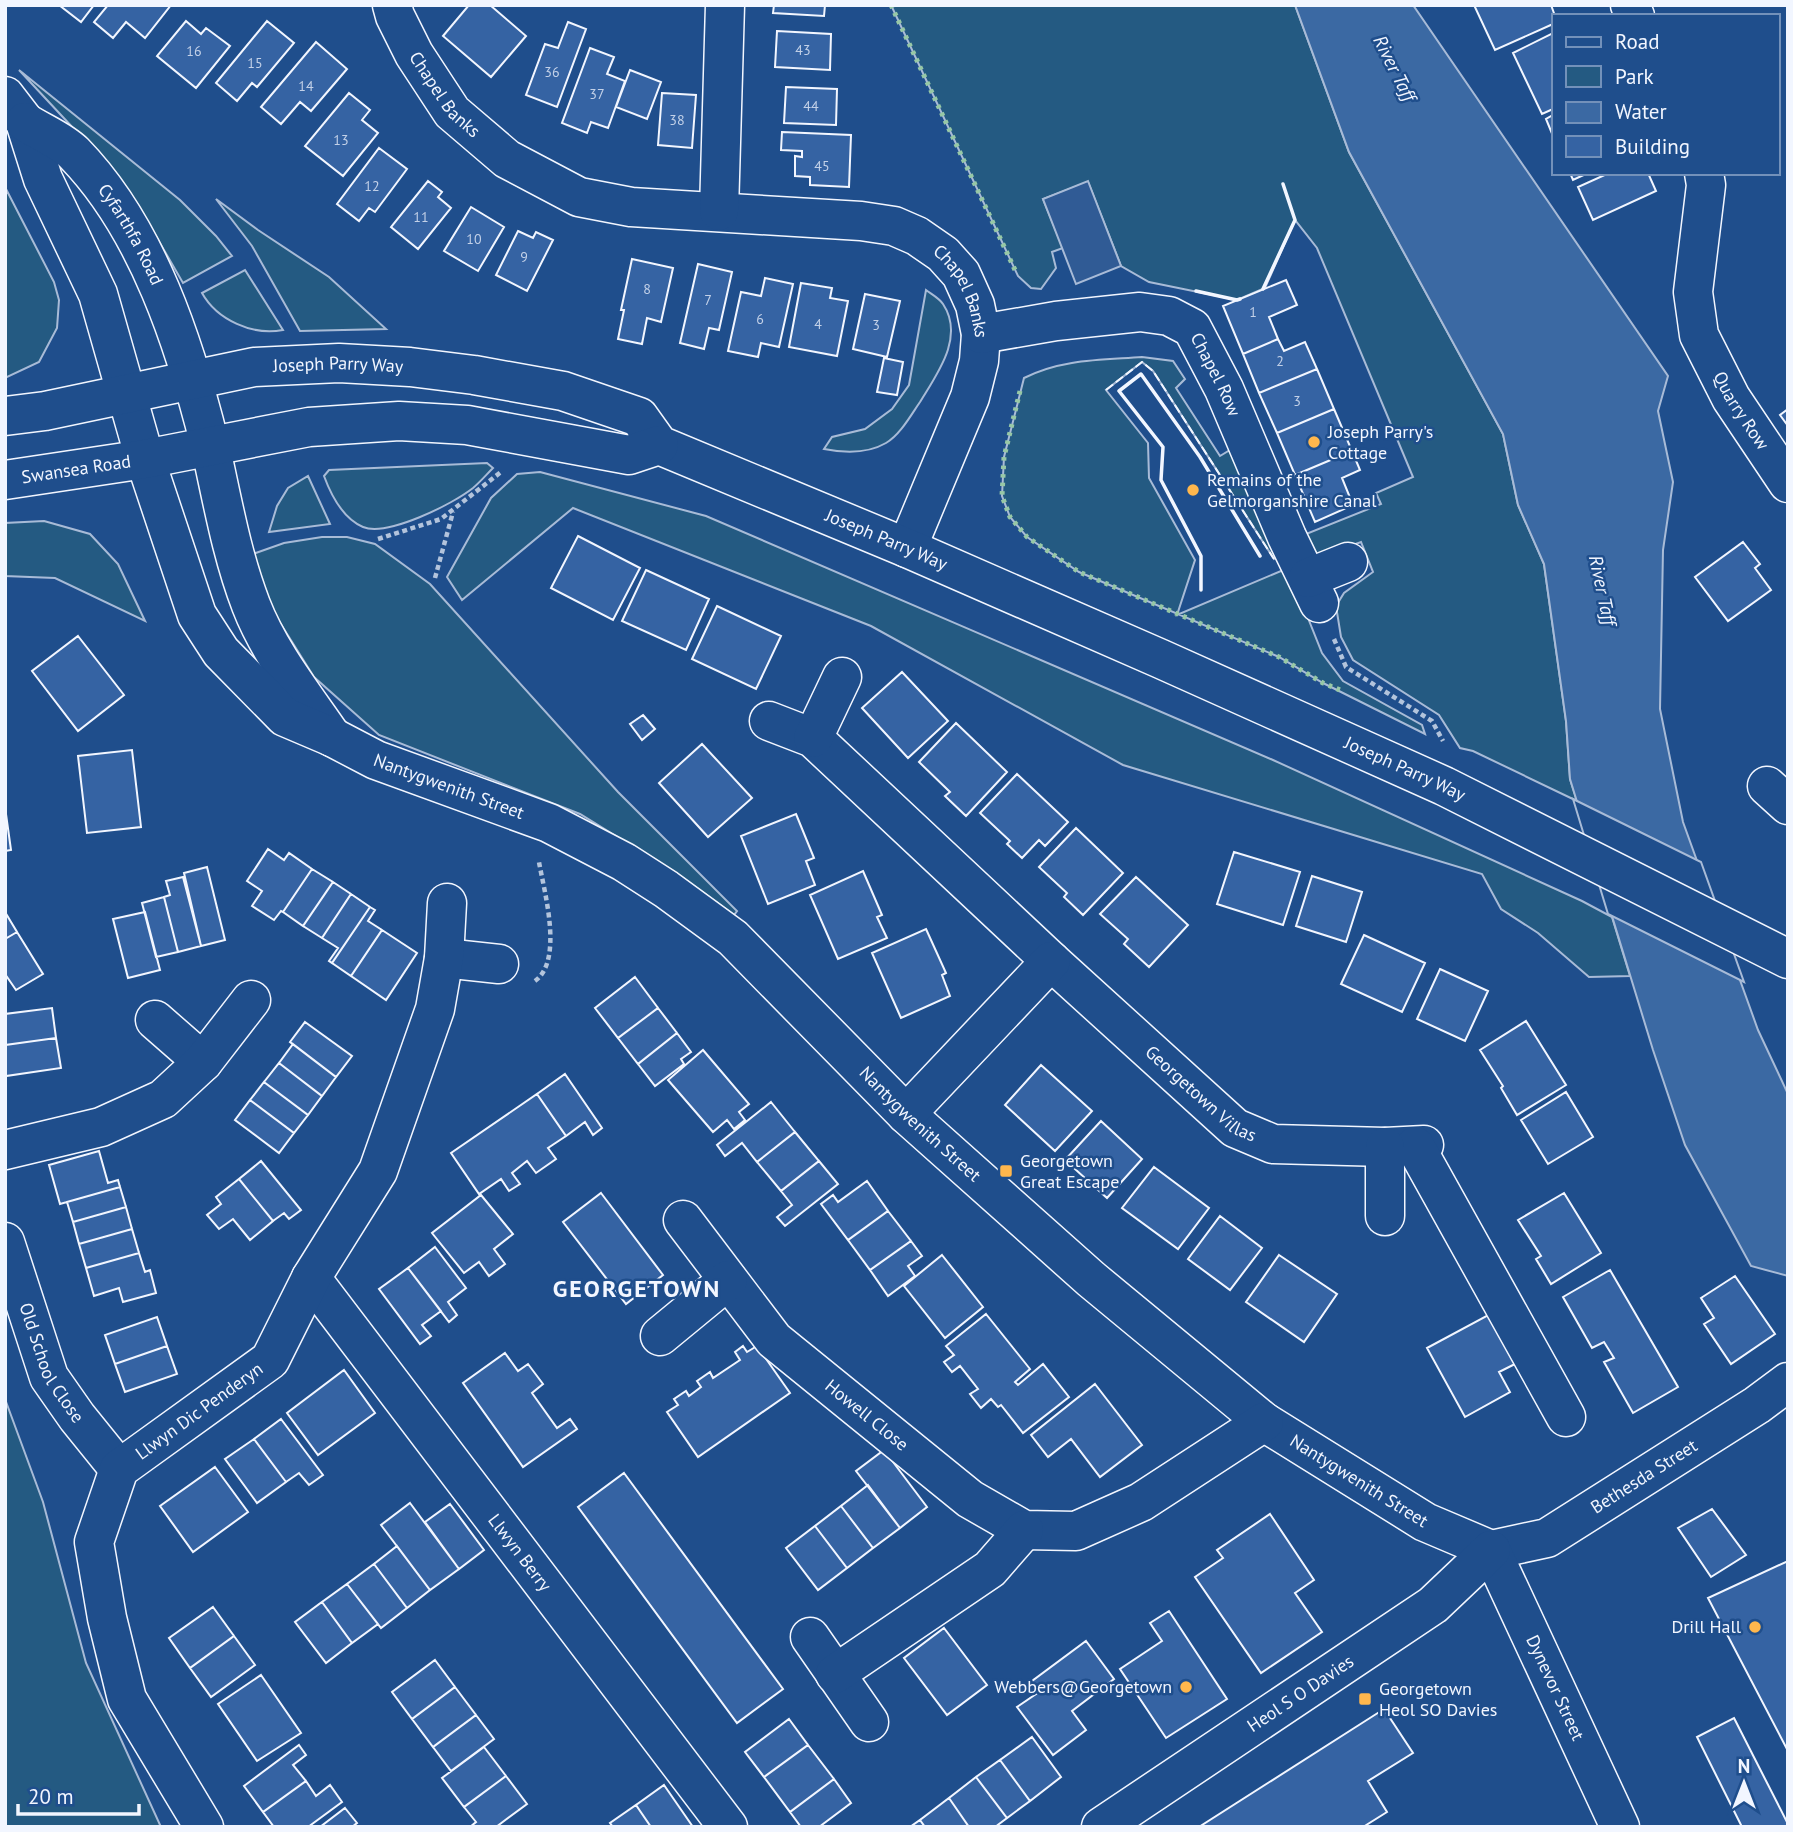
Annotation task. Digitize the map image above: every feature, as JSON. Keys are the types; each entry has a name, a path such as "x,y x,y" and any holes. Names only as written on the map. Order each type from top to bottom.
{"street":[{"name":"Chapel Banks","path":"392,5 414,54 452,112 507,159 579,197 631,207 862,221 894,226 917,236 943,254 961,274 975,305 981,334 979,361 970,397 908,548"},
{"path":"719,211 725,5"},
{"name":"Cyfarthfa Road","path":"15,109 72,151 113,201 162,292 194,379 210,445"},
{"name":"Cyfarthfa Road","path":"15,109 43,179 98,294 145,459"},
{"name":"Quarry Row","path":"1704,175 1706,185 1693,292 1699,335 1731,398 1788,483"},
{"name":"Chapel Row","path":"981,334 1056,321 1140,312 1169,316 1192,328 1224,389 1313,591"},
{"name":"Joseph Parry Way","path":"128,395 254,367 339,363 410,367 563,391 639,417 659,445 908,548 1444,786 1779,954"},
{"path":"5,416 128,395"},
{"name":"Swansea Road","path":"5,480 145,459 309,427 399,421 467,425 629,456 659,445"},
{"name":"Nantygwenith Street","path":"210,445 233,549 252,607 284,667 332,737"},
{"name":"Nantygwenith Street","path":"145,459 197,615 221,652 285,718 332,737 376,760 549,823 613,856 666,889 733,938 906,1114 1091,1279 1264,1422 1425,1521 1491,1550"},
{"path":"1313,591 1348,562"},
{"path":"813,737 842,677"},
{"name":"Georgetown Villas","path":"769,722 813,737 1051,961 1235,1128 1273,1144 1408,1146"},
{"name":"Llwyn Dic Penderyn","path":"204,1827 127,1699 107,1618 94,1542 119,1469 270,1360 311,1278 378,1171 435,1009 444,958 447,903"},
{"path":"444,958 499,964"},
{"path":"906,1114 1051,961"},
{"path":"5,1150 101,1126 163,1099 204,1062 251,1000"},
{"path":"155,1020 204,1062"},
{"path":"1385,1216 1408,1146"},
{"path":"1408,1146 1566,1417"},
{"name":"Howell Close","path":"683,1220 774,1340 970,1499 1024,1530 1076,1531 1141,1502 1264,1422"},
{"name":"Old School Close","path":"5,1242 49,1377 76,1417 119,1469"},
{"name":"Llwyn Berry","path":"311,1278 728,1827"},
{"path":"660,1336 728,1280"},
{"name":"Bethesda Street","path":"1491,1550 1547,1538 1757,1405 1788,1382"},
{"path":"835,1674 990,1569 1024,1530"},
{"name":"Heol S O Davies","path":"1101,1827 1433,1605 1491,1550"},
{"name":"Dynevor Street","path":"1491,1550 1620,1827"},
{"path":"810,1637 869,1722"}],"path":[{"path":"378,539 441,519 503,469"},
{"path":"435,578 453,510"},
{"path":"1313,591 1346,667 1432,721 1446,749"}],"green space":[{"path":"891,5 1295,5 1349,152 1503,434 1518,505 1544,564 1566,721 1570,779 1577,801 1473,751 1460,748 1439,715 1353,660 1341,637 1336,606 1344,593 1373,572 1361,542 1311,560 1301,536 1381,504 1376,493 1413,477 1317,248 1295,220 1265,288 1237,300 1149,282 1121,266 1088,182 1043,199 1063,248 1052,252 1056,268 1041,289 1031,288 1018,276"},
{"path":"19,70 180,200 232,256 183,283 138,205 88,144"},
{"path":"6,189 54,282 59,300 57,328 39,362 5,378"},
{"path":"216,199 329,277 386,329 300,331 252,246"},
{"path":"245,270 283,330 260,331 237,324 217,311 202,293"},
{"path":"926,290 943,304 951,329 950,342 941,367 920,402 896,435 879,447 855,452 824,449 832,437 865,429 892,409 909,385"},
{"path":"1142,357 1173,361 1185,379 1176,388 1220,456 1235,447 1282,555 1274,559 1153,371 1142,362 1106,390 1148,443 1149,478 1195,560 1177,614 1079,572 1027,537 1010,517 1002,496 1004,457 1024,378 1067,364"},
{"path":"487,463 493,468 473,488 451,502 403,523 374,529 363,527 343,512 324,476 329,470"},
{"path":"540,472 706,516 1273,760 1582,901 1612,917 1630,976 1589,977 1538,933 1501,909 1482,874 1123,765 871,626 573,508 462,600 447,577 491,498 517,474"},
{"path":"308,476 330,524 269,532 277,506 288,488"},
{"path":"44,521 90,534 118,564 145,621 55,578 5,576 5,523"},
{"path":"322,537 347,537 375,544 430,584 618,792 737,911 734,915 679,875 580,814 379,735 314,677 267,602 253,554 284,543"},
{"path":"1288,568 1322,653 1343,681 1422,725 1425,734 1323,683 1279,657 1179,614"},
{"path":"5,1399 43,1502 86,1663 161,1827 5,1827"}],"shaded area":[{"path":"1088,181 1121,266 1076,284 1043,199"}],"water":[{"name":"River Taff","path":"1295,5 1413,5 1668,376 1658,411 1673,482 1663,550 1660,709 1683,822 1758,1030 1788,1094 1788,1276 1751,1266 1685,1145 1570,779 1566,721 1544,564 1518,505 1503,434 1349,152"}],"pier":[{"path":"1573,799 1701,862 1744,982 1608,914"}],"building":[{"path":"59,5 94,5 81,22"},
{"path":"108,5 171,5 145,38 126,22 113,38 94,22"},
{"path":"469,5 490,5 526,36 491,77 443,36"},
{"path":"774,5 825,5 824,16 773,13"},
{"path":"1474,5 1551,5 1554,14 1552,14 1552,24 1495,50"},
{"path":"186,21 201,34 206,28 230,46 196,88 157,56"},
{"path":"267,21 294,43 257,87 252,83 237,101 216,83"},
{"path":"568,22 586,29 557,107 526,95 545,44 558,48"},
{"path":"777,31 831,34 830,70 775,67"},
{"path":"1552,34 1552,109 1542,114 1513,53"},
{"path":"316,42 347,69 311,111 300,102 281,124 261,107"},
{"path":"590,48 614,57 607,74 625,81 608,128 591,122 587,133 562,123"},
{"path":"630,70 661,82 647,119 616,107"},
{"path":"786,87 837,89 836,125 784,123"},
{"path":"349,93 370,110 362,120 378,133 343,176 305,146"},
{"path":"662,93 696,95 692,148 658,145"},
{"path":"1552,116 1552,134 1546,119"},
{"path":"782,132 851,135 849,187 810,185 810,177 795,176 795,156 802,157 802,151 781,150"},
{"path":"379,148 407,169 375,212 369,208 359,221 337,204"},
{"path":"1571,175 1584,175 1573,180"},
{"path":"1605,175 1649,175 1656,191 1593,220 1578,187"},
{"path":"428,181 442,192 438,197 451,208 418,249 391,227"},
{"path":"471,207 504,227 478,271 444,251"},
{"path":"518,231 533,238 536,232 553,240 527,291 496,275"},
{"path":"632,259 673,268 661,322 647,318 642,344 618,339"},
{"path":"698,264 732,272 719,330 709,328 704,349 680,343"},
{"path":"765,278 793,284 779,347 761,343 758,357 728,351 741,292 761,296"},
{"path":"1286,280 1297,305 1269,317 1278,339 1243,354 1223,306"},
{"path":"801,283 832,288 830,298 848,301 837,356 789,347"},
{"path":"865,294 900,301 887,357 853,349"},
{"path":"1278,339 1284,351 1305,342 1317,369 1259,393 1243,354"},
{"path":"884,358 903,362 897,395 877,392"},
{"path":"1317,369 1334,409 1277,433 1259,393"},
{"name":"Joseph Parry's Cottage","path":"1334,409 1352,451 1295,475 1277,433"},
{"path":"1788,409 1788,426 1780,415"},
{"path":"1352,451 1360,470 1342,478 1353,505 1315,522 1295,475"},
{"path":"578,536 640,568 613,620 551,588"},
{"path":"1743,542 1760,564 1755,568 1771,590 1728,621 1695,577"},
{"path":"646,570 709,599 686,650 622,621"},
{"path":"717,606 781,636 756,689 692,659"},
{"path":"78,636 124,695 78,731 32,671"},
{"path":"902,672 948,721 908,758 862,708"},
{"path":"643,715 655,729 642,740 630,724"},
{"path":"956,723 1007,772 966,816 945,796 950,792 919,762"},
{"path":"702,744 752,798 708,837 659,783"},
{"path":"132,750 141,827 87,833 78,756"},
{"path":"1017,774 1068,822 1045,846 1039,840 1022,858 1007,844 1010,841 980,813"},
{"path":"5,807 11,850 5,851"},
{"path":"796,814 814,858 806,861 815,885 768,904 741,836"},
{"path":"1076,828 1123,873 1083,915 1064,897 1067,893 1039,867"},
{"path":"268,849 284,860 289,853 312,869 283,912 274,920 252,906 262,891 247,881"},
{"path":"1234,852 1300,872 1283,925 1217,904"},
{"path":"207,867 225,940 201,946 184,873"},
{"path":"312,869 333,882 303,926 283,912"},
{"path":"863,871 882,915 877,917 887,938 838,959 810,895"},
{"path":"1312,876 1362,892 1346,942 1296,926"},
{"path":"183,877 201,946 178,952 164,897 170,895 166,881"},
{"path":"1136,877 1188,925 1149,967 1124,944 1128,939 1100,914"},
{"path":"333,882 351,894 322,938 303,926"},
{"path":"351,894 370,907 332,963 329,961 338,948 322,938"},
{"path":"164,897 178,952 156,957 142,903"},
{"path":"370,907 375,910 368,921 382,930 351,976 332,963"},
{"path":"5,912 17,932 5,939"},
{"path":"145,912 160,970 128,978 113,919"},
{"path":"926,929 946,973 942,975 950,996 901,1018 872,953"},
{"path":"382,930 417,953 386,1000 351,976"},
{"path":"17,932 43,974 16,990 5,974 5,939"},
{"path":"1364,935 1425,963 1402,1012 1341,984"},
{"path":"1440,969 1488,991 1465,1041 1417,1019"},
{"path":"635,977 658,1008 618,1038 595,1008"},
{"path":"52,1008 56,1038 5,1045 5,1014"},
{"path":"658,1008 677,1033 638,1064 618,1038"},
{"path":"1526,1021 1566,1085 1517,1115 1501,1088 1503,1086 1480,1050"},
{"path":"305,1022 352,1056 336,1077 290,1042"},
{"path":"677,1033 691,1052 681,1059 684,1064 655,1086 638,1064"},
{"path":"56,1038 61,1068 6,1076 5,1045"},
{"path":"293,1044 336,1077 322,1096 279,1063"},
{"path":"703,1050 749,1104 739,1112 745,1120 734,1129 727,1120 713,1132 668,1080"},
{"path":"279,1063 322,1096 308,1115 264,1082"},
{"path":"1041,1065 1092,1111 1055,1151 1005,1105"},
{"path":"565,1074 602,1128 593,1135 585,1122 566,1136 537,1094"},
{"path":"264,1082 308,1115 294,1133 250,1100"},
{"path":"1566,1092 1593,1137 1548,1164 1521,1120"},
{"path":"537,1094 566,1136 548,1148 556,1159 536,1173 527,1161 512,1173 520,1184 509,1191 501,1179 479,1194 451,1153"},
{"path":"250,1100 294,1133 279,1153 235,1120"},
{"path":"771,1102 795,1132 757,1162 742,1143 725,1156 717,1145"},
{"path":"1101,1121 1142,1159 1107,1198 1065,1160"},
{"path":"795,1132 819,1161 781,1191 757,1162"},
{"path":"99,1151 108,1183 118,1180 120,1187 60,1204 49,1165"},
{"path":"261,1161 301,1210 289,1219 284,1213 273,1221 239,1179"},
{"path":"819,1161 838,1184 785,1226 777,1217 792,1205 781,1191"},
{"path":"1154,1167 1209,1208 1178,1249 1122,1208"},
{"path":"239,1179 273,1221 250,1240 233,1219 219,1229 207,1215 221,1204 216,1197"},
{"path":"867,1181 888,1211 848,1240 821,1204 833,1195 838,1202"},
{"path":"120,1187 126,1207 73,1222 67,1202"},
{"path":"601,1193 663,1275 626,1304 563,1222"},
{"path":"1564,1193 1601,1253 1551,1284 1536,1259 1541,1256 1518,1220"},
{"path":"481,1195 513,1234 494,1249 505,1264 489,1276 479,1262 464,1273 432,1233"},
{"path":"126,1207 132,1229 79,1244 73,1222"},
{"path":"888,1211 911,1241 870,1270 848,1240"},
{"path":"1220,1216 1262,1248 1230,1290 1188,1259"},
{"path":"132,1229 139,1253 86,1268 79,1244"},
{"path":"911,1241 922,1256 908,1266 915,1276 888,1296 870,1270"},
{"path":"435,1247 466,1288 448,1302 457,1315 449,1322 408,1268"},
{"path":"139,1253 145,1272 150,1270 156,1293 123,1302 119,1288 94,1296 86,1268"},
{"path":"942,1255 983,1307 945,1338 904,1286"},
{"path":"1279,1255 1337,1294 1304,1342 1246,1302"},
{"path":"408,1268 441,1311 422,1325 431,1336 420,1344 379,1289"},
{"path":"1610,1270 1678,1387 1633,1413 1604,1362 1614,1358 1604,1342 1592,1348 1563,1297"},
{"path":"1735,1276 1775,1334 1731,1364 1704,1324 1714,1318 1701,1298"},
{"path":"1492,1313 1519,1362 1499,1372 1510,1392 1465,1417 1427,1348"},
{"path":"986,1314 1030,1369 1015,1382 1018,1385 1043,1364 1069,1397 1023,1433 1001,1405 998,1407 991,1399 981,1408 970,1394 978,1389 960,1366 952,1372 944,1362 954,1355 946,1346"},
{"path":"157,1317 167,1346 115,1364 105,1335"},
{"path":"167,1346 177,1374 125,1392 115,1364"},
{"path":"743,1346 747,1352 757,1346 790,1393 698,1457 667,1412 678,1405 674,1399 686,1391 689,1396 701,1387 697,1381 710,1372 713,1378 740,1360 735,1352"},
{"path":"505,1353 518,1371 528,1364 543,1384 532,1393 557,1428 570,1419 577,1429 523,1467 463,1383"},
{"path":"344,1370 375,1413 318,1455 287,1413"},
{"path":"1095,1384 1142,1445 1100,1477 1071,1439 1048,1457 1031,1435"},
{"path":"281,1419 323,1475 309,1485 299,1473 286,1482 254,1439"},
{"path":"254,1439 286,1482 257,1503 225,1459"},
{"path":"884,1450 927,1507 900,1528 856,1471"},
{"path":"215,1467 248,1512 193,1552 160,1506"},
{"path":"624,1473 783,1689 737,1723 578,1507"},
{"path":"868,1485 900,1528 873,1548 841,1506"},
{"path":"410,1503 459,1569 430,1590 381,1525"},
{"path":"450,1504 484,1550 459,1569 425,1522"},
{"path":"841,1506 873,1548 847,1568 815,1526"},
{"path":"1712,1509 1746,1555 1711,1577 1678,1528"},
{"path":"1270,1514 1314,1580 1295,1593 1322,1632 1261,1673 1195,1577 1223,1558 1217,1550"},
{"path":"815,1526 847,1568 818,1590 786,1548"},
{"path":"397,1546 430,1590 407,1608 374,1564"},
{"name":"Drill Hall","path":"1788,1561 1788,1751 1708,1598"},
{"path":"374,1564 407,1608 381,1628 347,1584"},
{"path":"347,1584 378,1624 352,1643 322,1602"},
{"path":"322,1602 352,1643 326,1663 295,1622"},
{"path":"213,1607 234,1636 190,1668 169,1638"},
{"path":"1169,1611 1227,1699 1166,1738 1120,1669 1162,1641 1150,1623"},
{"path":"944,1628 987,1685 947,1715 904,1658"},
{"path":"234,1636 255,1665 211,1697 190,1668"},
{"path":"1086,1641 1114,1679 1072,1711 1086,1730 1053,1755 1017,1707 1036,1694 1028,1684"},
{"path":"435,1660 455,1687 412,1719 392,1692"},
{"path":"261,1675 301,1733 257,1761 218,1704"},
{"path":"455,1687 476,1715 433,1747 412,1719"},
{"path":"1384,1709 1413,1753 1368,1781 1387,1812 1363,1827 1199,1827"},
{"path":"476,1715 494,1739 451,1771 433,1747"},
{"path":"1734,1718 1788,1827 1742,1827 1697,1737"},
{"path":"789,1719 808,1745 764,1777 745,1752"},
{"path":"1032,1737 1061,1777 1030,1801 1000,1760"},
{"path":"299,1745 306,1755 293,1765 306,1781 263,1812 244,1786"},
{"path":"808,1745 834,1779 790,1812 764,1777"},
{"path":"484,1747 506,1776 464,1807 442,1778"},
{"path":"1000,1760 1030,1801 1007,1818 976,1777"},
{"path":"506,1776 527,1804 496,1827 470,1827 476,1822 464,1807"},
{"path":"976,1777 1007,1818 995,1827 969,1827 949,1798"},
{"path":"834,1779 851,1803 819,1827 801,1827 790,1812"},
{"path":"306,1781 316,1796 330,1785 342,1802 308,1827 274,1827 263,1812"},
{"path":"664,1785 693,1827 651,1827 636,1805"},
{"path":"949,1798 969,1827 925,1827 920,1820"},
{"path":"636,1805 651,1827 613,1827 610,1823"},
{"path":"345,1808 357,1823 352,1827 320,1827"},
{"path":"920,1820 925,1827 910,1827"}],"hedge":[{"path":"891,5 1015,270"},
{"path":"1020,391 1004,457 1002,496 1010,517 1027,537 1079,572 1279,657 1340,690"}],"fence":[{"path":"1106,390 1142,362 1153,371 1274,559"}],"wall":[{"path":"1263,289 1295,220 1283,184"},
{"path":"1196,291 1240,299"},
{"path":"1201,590 1201,556 1161,480 1163,447 1119,391 1141,374 1200,457 1260,556"}],"place":[{"name":"Joseph Parry's Cottage","path":"1314,442"},
{"name":"Remains of the Gelmorganshire Canal","path":"1193,490"},
{"name":"Georgetown Great Escape","path":"1006,1171"},
{"name":"Drill Hall","path":"1755,1627"},
{"name":"Webbers@Georgetown","path":"1186,1687"},
{"name":"Georgetown Heol SO Davies","path":"1365,1699"}],"district":[{"name":"GEORGETOWN","path":"637,1289"}]}
